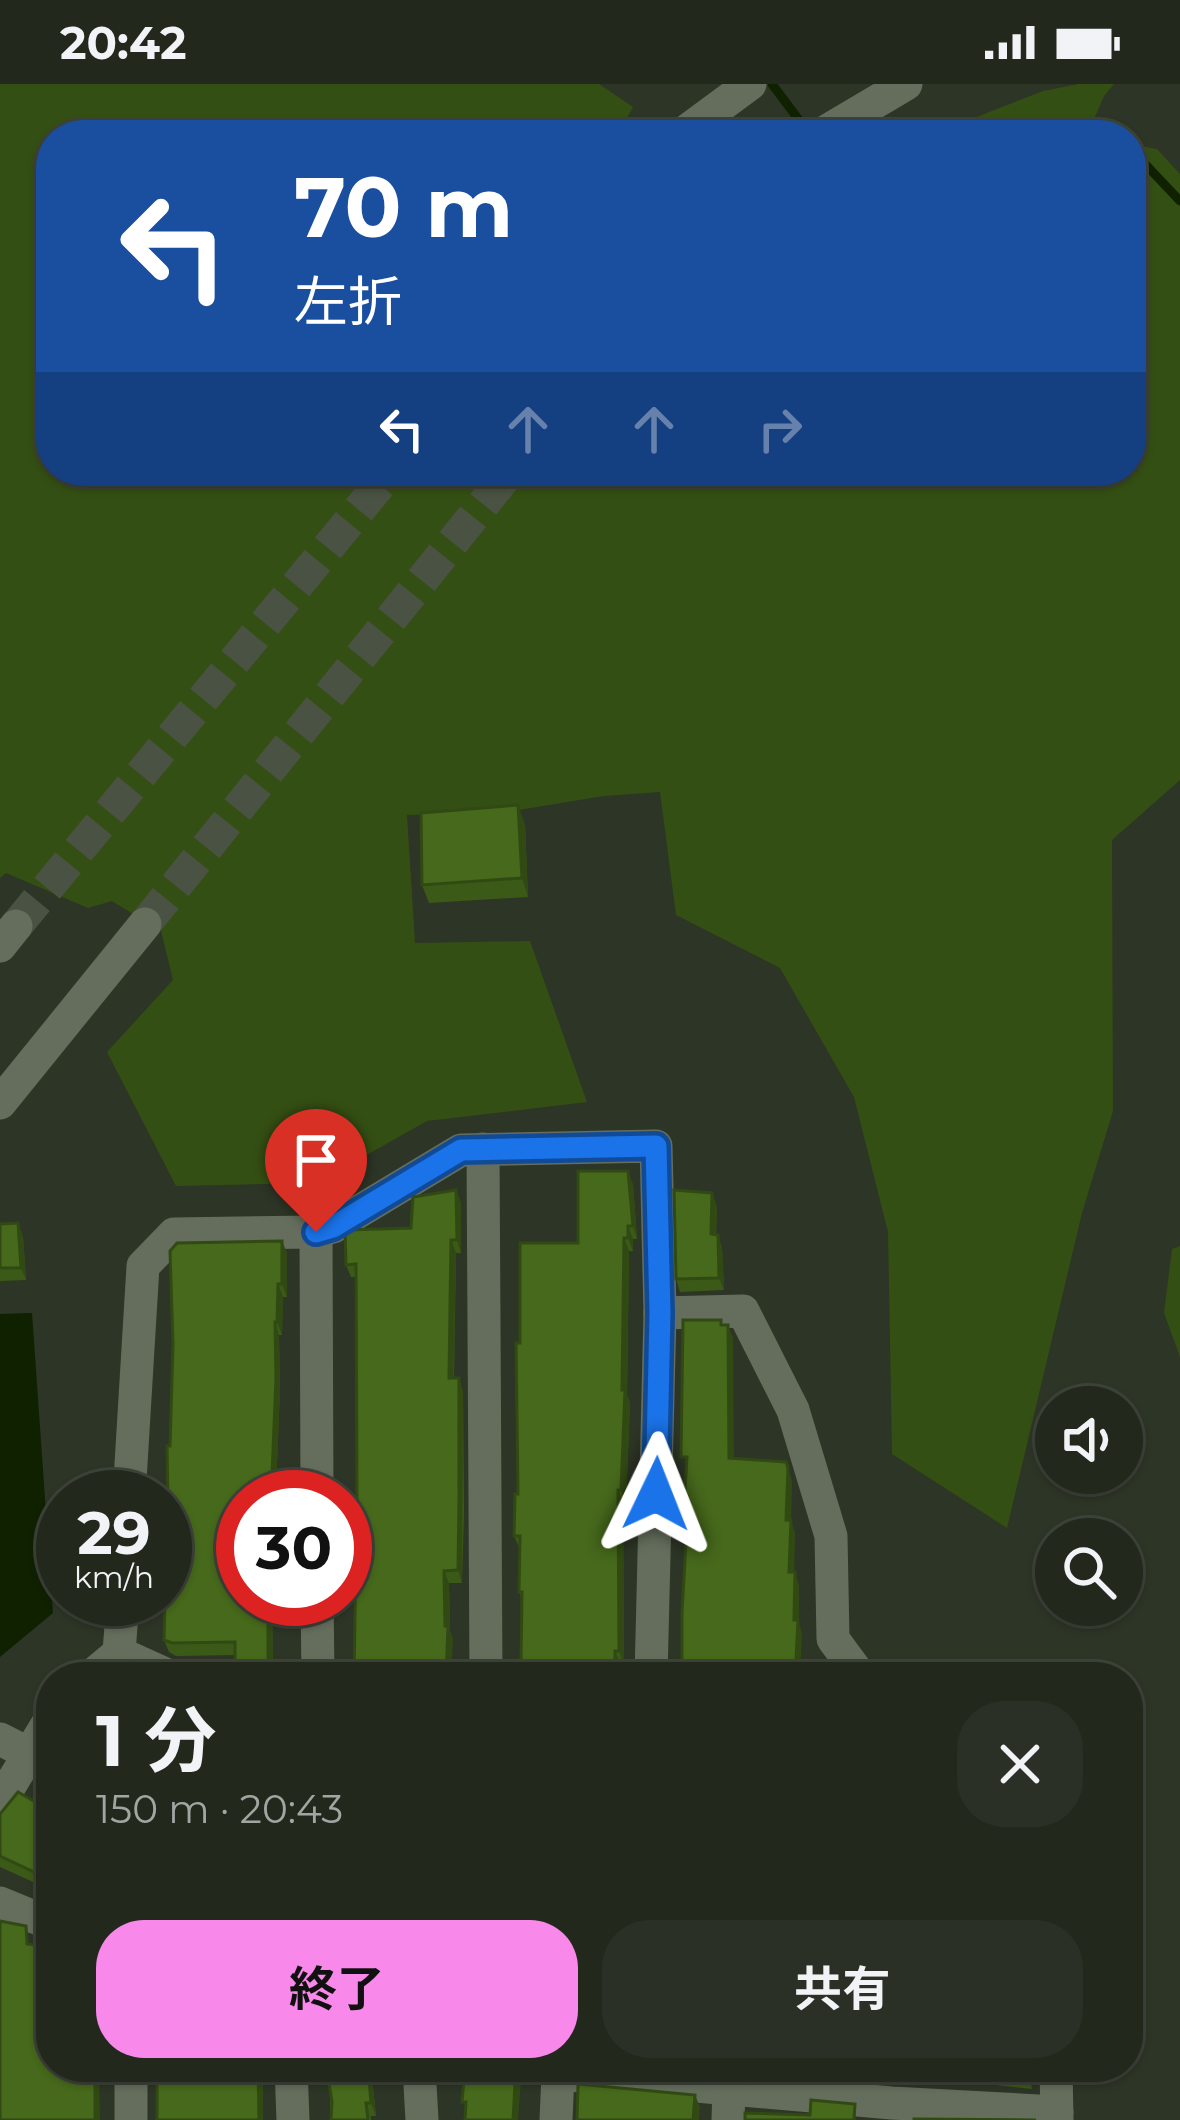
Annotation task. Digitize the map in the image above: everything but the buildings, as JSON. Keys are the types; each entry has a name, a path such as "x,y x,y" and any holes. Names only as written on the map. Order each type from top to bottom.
{"street":[{"path":"701,120 750,84"},
{"path":"845,120 906,84"},
{"path":"0,1103 145,923"},
{"path":"131,1470 143,1266 174,1234 316,1232 333,1227 461,1150 656,1146 660,1313 651,1662"},
{"path":"483,1149 486,1662"},
{"path":"316,1232 317,1470"},
{"path":"660,1313 743,1311 793,1411 831,1536 833,1639 850,1662"},
{"path":"108,1662 119,1653 121,1626"},
{"path":"317,1626 318,1662"},
{"path":"119,1653 139,1662"},
{"path":"0,1738 36,1757"},
{"path":"0,1802 36,1743"},
{"path":"0,1903 36,1918"},
{"path":"131,2082 131,2120"},
{"path":"292,2082 293,2120"},
{"path":"420,2082 422,2120"},
{"path":"556,2120 558,2082"},
{"path":"603,2082 728,2104 1057,2116 1056,2082"}],"green space":[{"path":"0,84 599,84 633,107 626,120 36,120 36,486 1146,486 1146,147 1157,149 1180,174 1180,780 1112,840 1113,1111 1082,1213 1041,1386 1035,1386 1035,1410 1007,1528 892,1454 888,1232 854,1097 780,968 676,915 660,792 506,812 407,815 415,943 530,941 587,1102 427,1121 317,1183 176,1186 107,1052 173,980 161,931 112,901 88,908 6,873 0,878"},
{"path":"1114,84 1094,120 969,120 1043,91"},
{"path":"1180,1246 1180,1357 1164,1313 1172,1249"}],"shaded area":[{"path":"32,1313 43,1470 36,1470 37,1626 0,1657 0,1314"}],"waterway":[{"path":"772,84 799,120"},
{"path":"1146,165 1180,201"}],"tunnel":[{"path":"16,926 379,486"},
{"path":"145,924 498,486"}],"route":[{"path":"316,1232 333,1227 461,1150 656,1146 660,1313 656,1494"}]}
